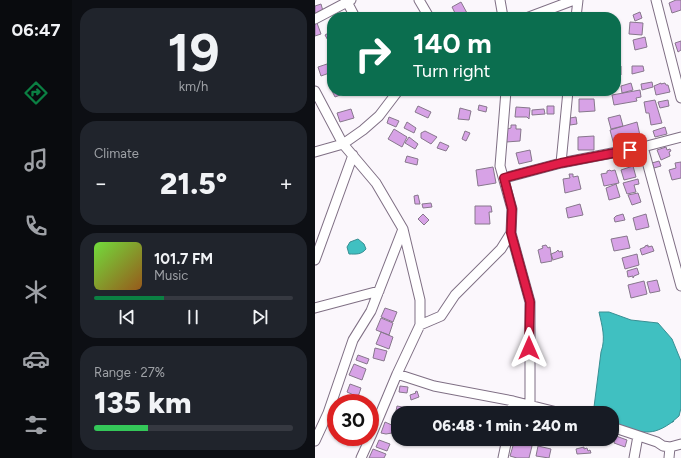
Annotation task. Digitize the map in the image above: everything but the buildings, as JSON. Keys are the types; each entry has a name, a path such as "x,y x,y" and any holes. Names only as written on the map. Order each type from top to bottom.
{"street":[{"path":"419,0 426,12"},
{"path":"500,0 502,12"},
{"path":"542,12 573,0"},
{"path":"577,12 578,0"},
{"path":"656,0 681,98"},
{"path":"328,12 348,1 353,12"},
{"path":"315,19 327,12"},
{"path":"315,91 343,144 375,183 403,229 420,300 420,325 361,458"},
{"path":"315,152 343,144 363,130 379,116 393,96"},
{"path":"506,96 500,166 512,209 511,233 530,302 530,405"},
{"path":"561,163 568,96"},
{"path":"504,178 561,163 643,147 681,137"},
{"path":"643,147 681,286"},
{"path":"315,260 353,155"},
{"path":"315,441 328,413 353,340 371,311 403,229"},
{"path":"420,325 441,316 455,295 501,249 511,233"},
{"path":"315,308 379,291"},
{"path":"397,374 434,386 534,406"},
{"path":"512,406 513,401"},
{"path":"619,429 657,442 663,446 670,447 681,444"},
{"path":"634,458 638,436"},
{"path":"503,458 506,446"},
{"path":"669,458 670,447"}],"water":[{"path":"358,239 364,244 366,249 360,253 349,254 347,247 350,242"},
{"path":"599,312 609,312 631,320 658,323 672,339 681,361 681,408 679,416 672,422 674,421 658,430 652,432 635,430 619,425 619,406 594,406 603,332"}],"route":[{"path":"529,348 530,302 511,233 512,209 504,178 561,163 630,150"}]}
